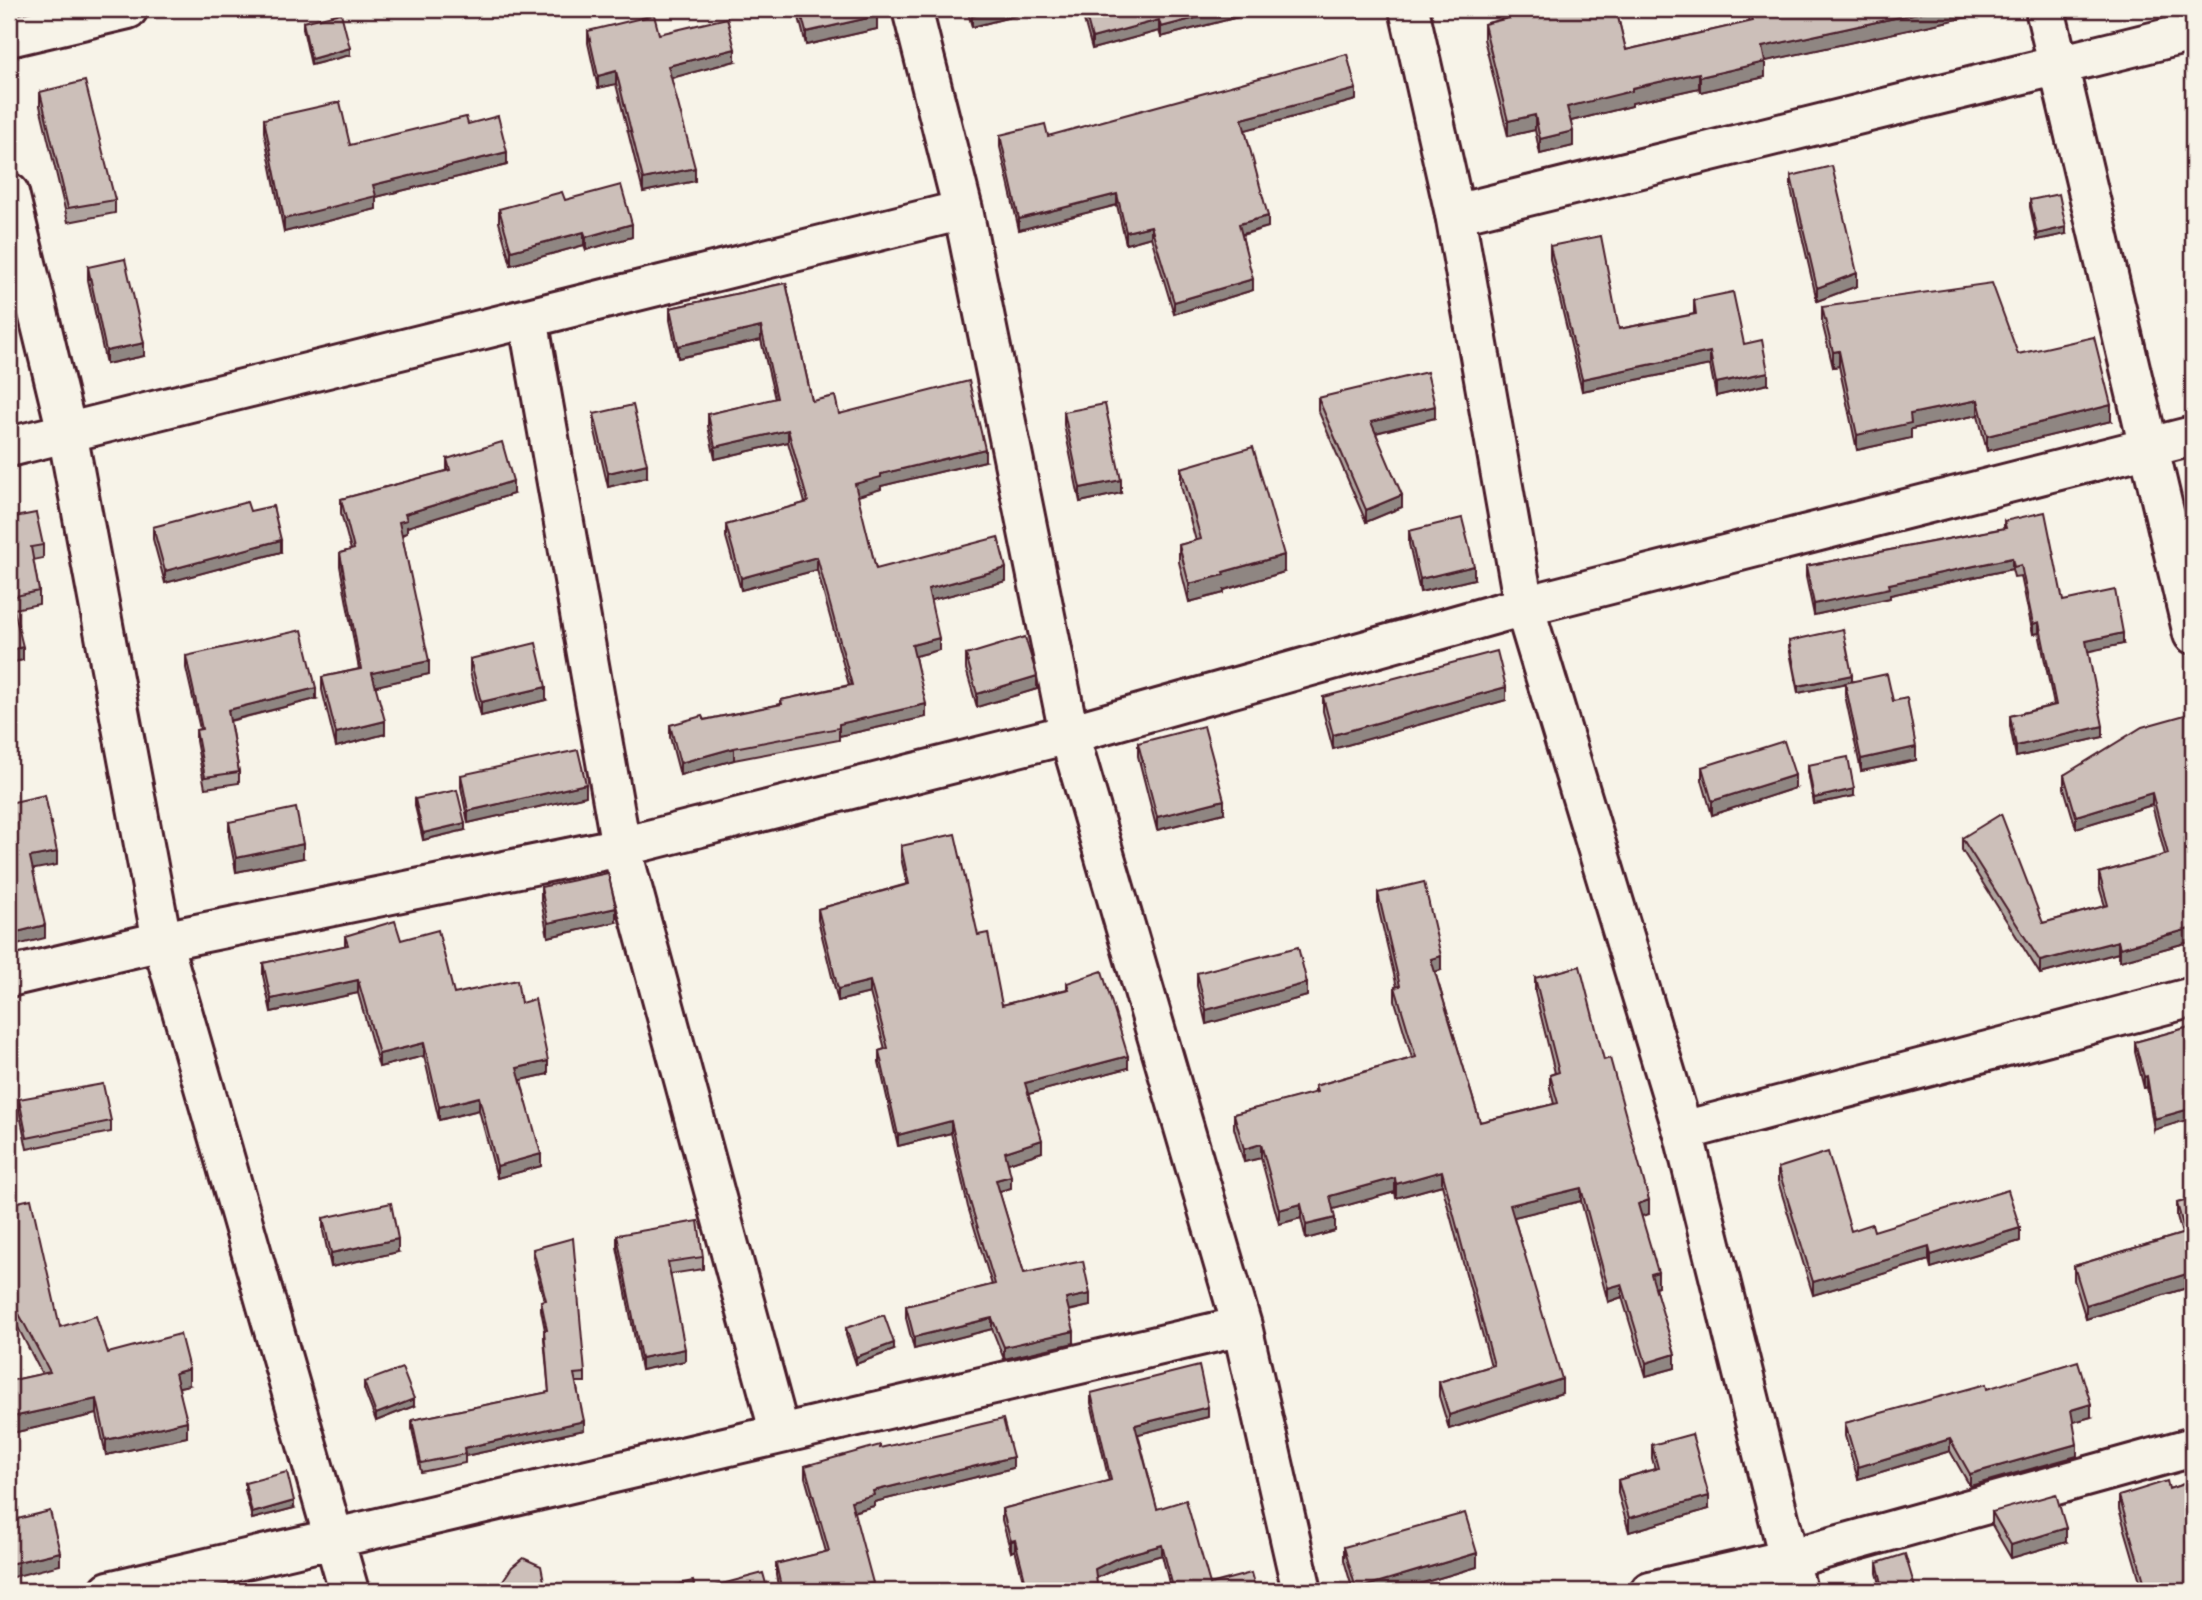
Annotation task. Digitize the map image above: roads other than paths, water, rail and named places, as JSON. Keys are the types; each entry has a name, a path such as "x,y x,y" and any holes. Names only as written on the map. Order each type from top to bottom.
{"street":[{"path":"9,37 128,9"},
{"path":"912,9 963,210 1069,734 1242,1326 1302,1591"},
{"path":"1409,9 1455,214 1524,606 1683,1131 1793,1575"},
{"path":"2045,9 2193,634"},
{"path":"1455,214 2193,32"},
{"path":"9,193 67,432 162,941 336,1537 349,1591"},
{"path":"9,446 963,210"},
{"path":"528,318 621,847 780,1434"},
{"path":"9,977 162,941 621,847 1069,734 1524,606 2193,436"},
{"path":"1683,1131 2193,997"},
{"path":"109,1591 1242,1326"},
{"path":"1650,1591 1793,1575 2193,1447"}]}
